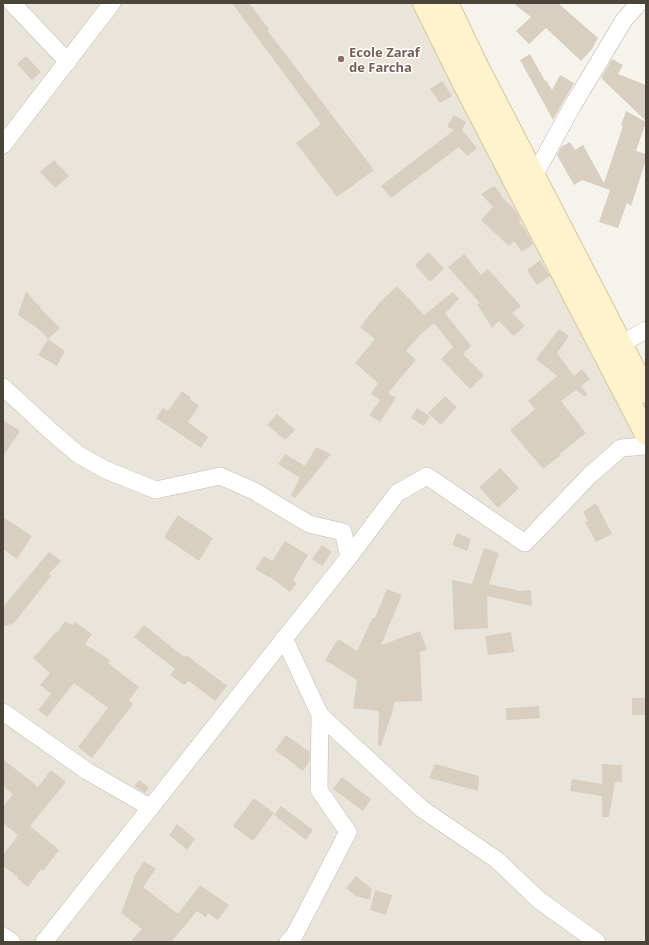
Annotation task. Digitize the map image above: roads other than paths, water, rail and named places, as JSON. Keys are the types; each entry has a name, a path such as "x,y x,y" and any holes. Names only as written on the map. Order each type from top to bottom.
{"street":[{"path":"12,3 68,62"},
{"path":"3,145 112,3"},
{"path":"424,3 464,84 646,434"},
{"path":"447,3 534,176 646,392"},
{"path":"534,176 624,20 639,3"},
{"path":"622,344 646,330"},
{"path":"3,387 79,455 106,470 156,490 220,476 254,491 309,524 344,532 349,557"},
{"path":"44,942 349,557 397,493 427,476 525,543 590,476 621,448 646,446"},
{"path":"284,638 320,715 422,809 497,860 539,900 597,942"},
{"path":"3,712 87,771 151,808"},
{"path":"288,942 294,936 348,832 319,790 320,715"},
{"path":"3,936 12,942"}],"place":[{"name":"Ecole Zaraf de Farcha","path":"341,59"}]}
